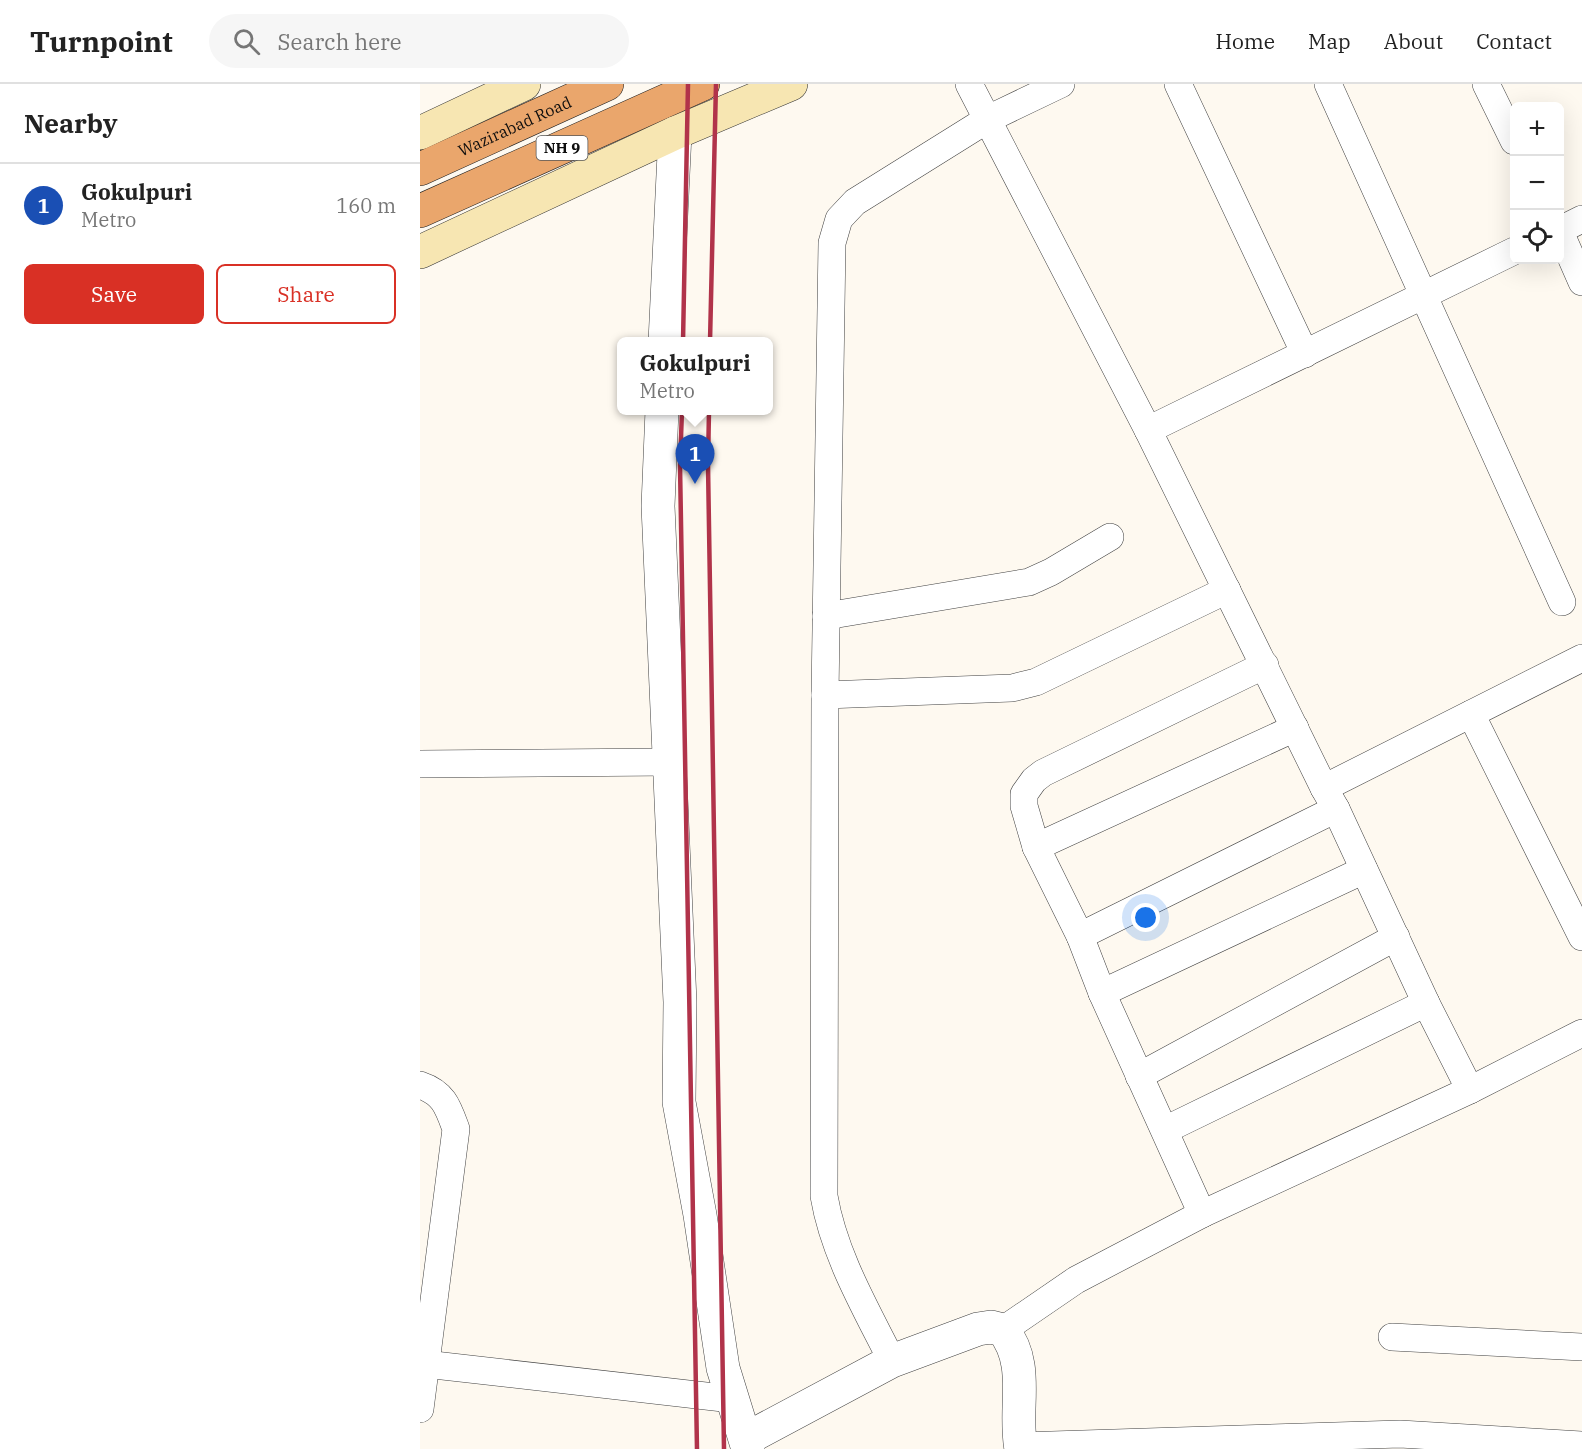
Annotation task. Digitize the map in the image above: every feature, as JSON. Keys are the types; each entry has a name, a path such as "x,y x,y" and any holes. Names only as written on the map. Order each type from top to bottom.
{"highway":[{"name":"Wazirabad Road","path":"420,168 607,84"},
{"name":"NH 9","path":"420,211 703,84"}],"main road":[{"path":"420,133 524,84"},
{"path":"420,252 675,133 791,84"}],"street":[{"path":"969,84 1148,430 1330,798 1426,1004 1470,1090"},
{"path":"888,1364 828,1218 824,1196 825,695 832,243 838,219 855,202 988,119 1061,84"},
{"path":"1178,84 1305,354"},
{"path":"1328,84 1562,602"},
{"path":"1486,84 1510,131"},
{"path":"665,337 675,133"},
{"path":"1564,229 1582,219"},
{"path":"1564,240 1582,282"},
{"path":"1148,430 1510,253"},
{"path":"662,415 658,506 680,1002 679,1102 700,1215 723,1368 747,1444 790,1416 888,1364 978,1329 991,1327 1003,1330 1013,1342 1018,1357 1020,1447 1400,1434 1582,1445"},
{"path":"826,616 1029,582 1051,572 1110,537"},
{"path":"825,695 1012,688 1036,682 1227,590"},
{"path":"1080,936 1330,798 1471,714 1582,658"},
{"path":"1202,1214 1102,993 1080,936 1036,847 1024,806 1024,794 1034,780 1054,768 1265,665"},
{"path":"1471,714 1582,937"},
{"path":"1036,847 1295,728"},
{"path":"420,764 669,762"},
{"path":"1102,993 1364,870"},
{"path":"1139,1076 1396,937"},
{"path":"1165,1130 1426,1004"},
{"path":"1003,1330 1076,1280 1202,1214 1470,1090 1582,1033"},
{"path":"420,1085 429,1088 446,1102 456,1129 420,1409"},
{"path":"1392,1337 1582,1347"},
{"path":"425,1364 732,1399"}],"railway":[{"path":"683,337 688,84"},
{"path":"710,337 716,84"},
{"path":"682,415 680,465 697,1449"},
{"path":"709,415 724,1449"}],"place":[{"name":"Gokulpuri","path":"695,484"}]}
